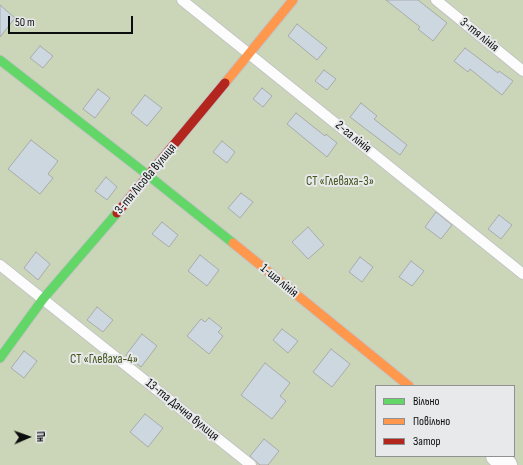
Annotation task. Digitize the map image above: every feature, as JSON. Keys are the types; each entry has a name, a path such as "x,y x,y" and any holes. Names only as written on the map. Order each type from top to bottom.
{"street":[{"name":"3-тя Лісова вулиця","path":"0,358 43,299 149,176 293,0"},
{"name":"1-ша лінія","path":"0,60 149,176 408,385"},
{"path":"497,457 507,465"}],"lane":[{"name":"2-га лінія","path":"182,0 523,274"},
{"name":"3-тя лінія","path":"436,0 523,71"},
{"name":"13-та Дачна вулиця","path":"0,265 251,465"}],"green space":[{"name":"СТ «Глеваха-3»","path":"0,0 523,0 523,465 0,465"}],"building":[{"path":"386,0 418,0 447,23 433,41 418,29 420,27"},
{"path":"0,5 15,18 0,37"},
{"path":"297,24 327,48 317,60 288,36"},
{"path":"40,46 53,56 43,68 30,58"},
{"path":"465,48 498,73 499,71 513,81 502,95 470,69 468,72 454,61"},
{"path":"324,70 336,79 327,90 315,81"},
{"path":"262,88 272,96 263,107 253,99"},
{"path":"98,89 110,98 95,118 83,109"},
{"path":"145,95 162,108 147,126 131,113"},
{"path":"361,103 377,116 374,119 407,145 400,155 350,117"},
{"path":"296,113 325,136 326,134 337,143 327,157 287,124"},
{"path":"31,140 58,161 48,174 53,178 40,194 8,169"},
{"path":"222,141 235,152 227,163 213,152"},
{"path":"106,177 117,187 107,200 95,191"},
{"path":"241,193 253,202 240,218 228,208"},
{"path":"436,212 452,225 441,239 425,227"},
{"path":"499,215 512,225 501,239 488,229"},
{"path":"162,222 178,235 169,247 152,234"},
{"path":"308,227 324,245 308,259 292,242"},
{"path":"36,252 50,264 38,280 24,268"},
{"path":"200,255 219,270 207,286 188,271"},
{"path":"360,257 373,267 362,282 349,272"},
{"path":"411,261 424,271 412,286 399,277"},
{"path":"97,307 113,320 103,332 87,320"},
{"path":"209,318 222,328 218,332 223,336 209,354 187,336 201,319 205,322"},
{"path":"282,329 298,341 288,353 273,340"},
{"path":"142,334 157,346 141,367 126,355"},
{"path":"331,349 350,364 332,387 313,372"},
{"path":"24,351 37,361 24,378 11,368"},
{"path":"265,363 290,383 280,396 286,401 272,419 241,395"},
{"path":"145,414 163,428 148,447 130,432"},
{"path":"264,439 279,451 268,465 260,465 250,456"}],"traffic: fast":[{"path":"0,60 233,243"},
{"path":"0,358 43,299 117,213"}],"traffic: slow":[{"path":"225,83 293,0"},
{"path":"233,243 408,385"}],"traffic: jam":[{"path":"117,213 225,83"}],"park label":[{"name":"СТ «Глеваха-4»","path":"104,360"}]}
